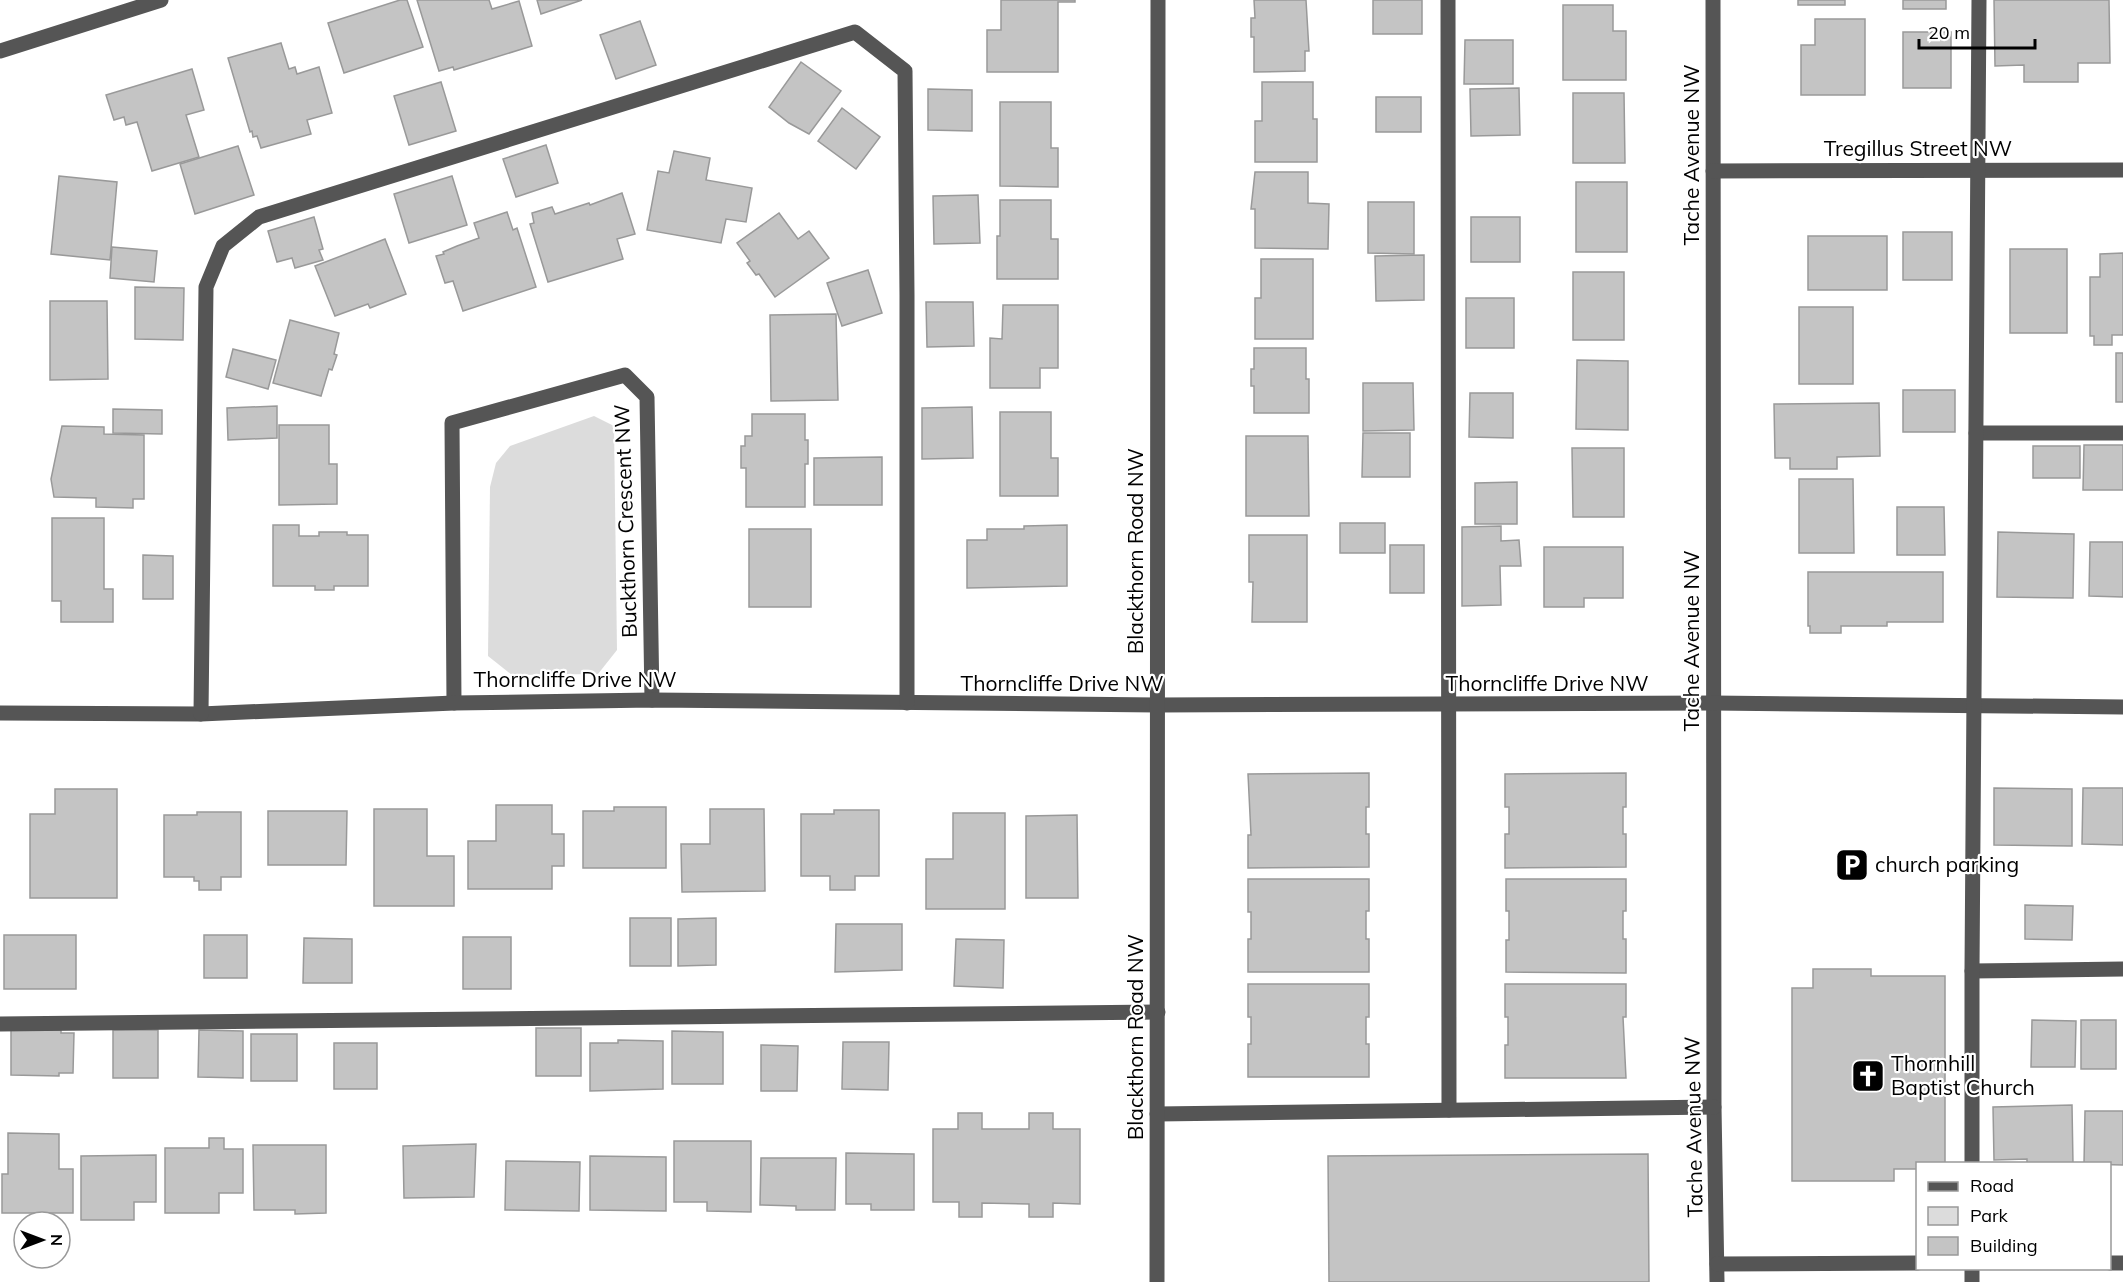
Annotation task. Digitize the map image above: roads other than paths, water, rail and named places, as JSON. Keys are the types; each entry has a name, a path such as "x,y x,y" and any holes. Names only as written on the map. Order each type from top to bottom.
{"street":[{"path":"0,51 161,0"},
{"name":"Blackthorn Road NW","path":"1157,1282 1158,0"},
{"path":"1448,0 1449,1110"},
{"name":"Tache Avenue NW","path":"1713,0 1714,1107 1717,1282"},
{"path":"1972,1162 1979,0"},
{"path":"201,714 206,287 223,246 259,217 855,32 905,72 907,703"},
{"name":"Tregillus Street NW","path":"1713,171 2123,170"},
{"name":"Buckthorn Crescent NW","path":"454,703 452,423 625,375 647,397 652,700"},
{"path":"1976,433 2123,433"},
{"name":"Thorncliffe Drive NW","path":"0,712 201,714 454,703 652,700 1156,705 1448,706 1713,703 2123,707"},
{"path":"1972,971 2123,969"},
{"path":"0,1024 1158,1012"},
{"path":"1157,1114 1714,1107"},
{"path":"1717,1264 1916,1263"}],"place":[{"name":"church parking","path":"1852,865"},
{"name":"Thornhill Baptist Church","path":"1868,1076"}]}
